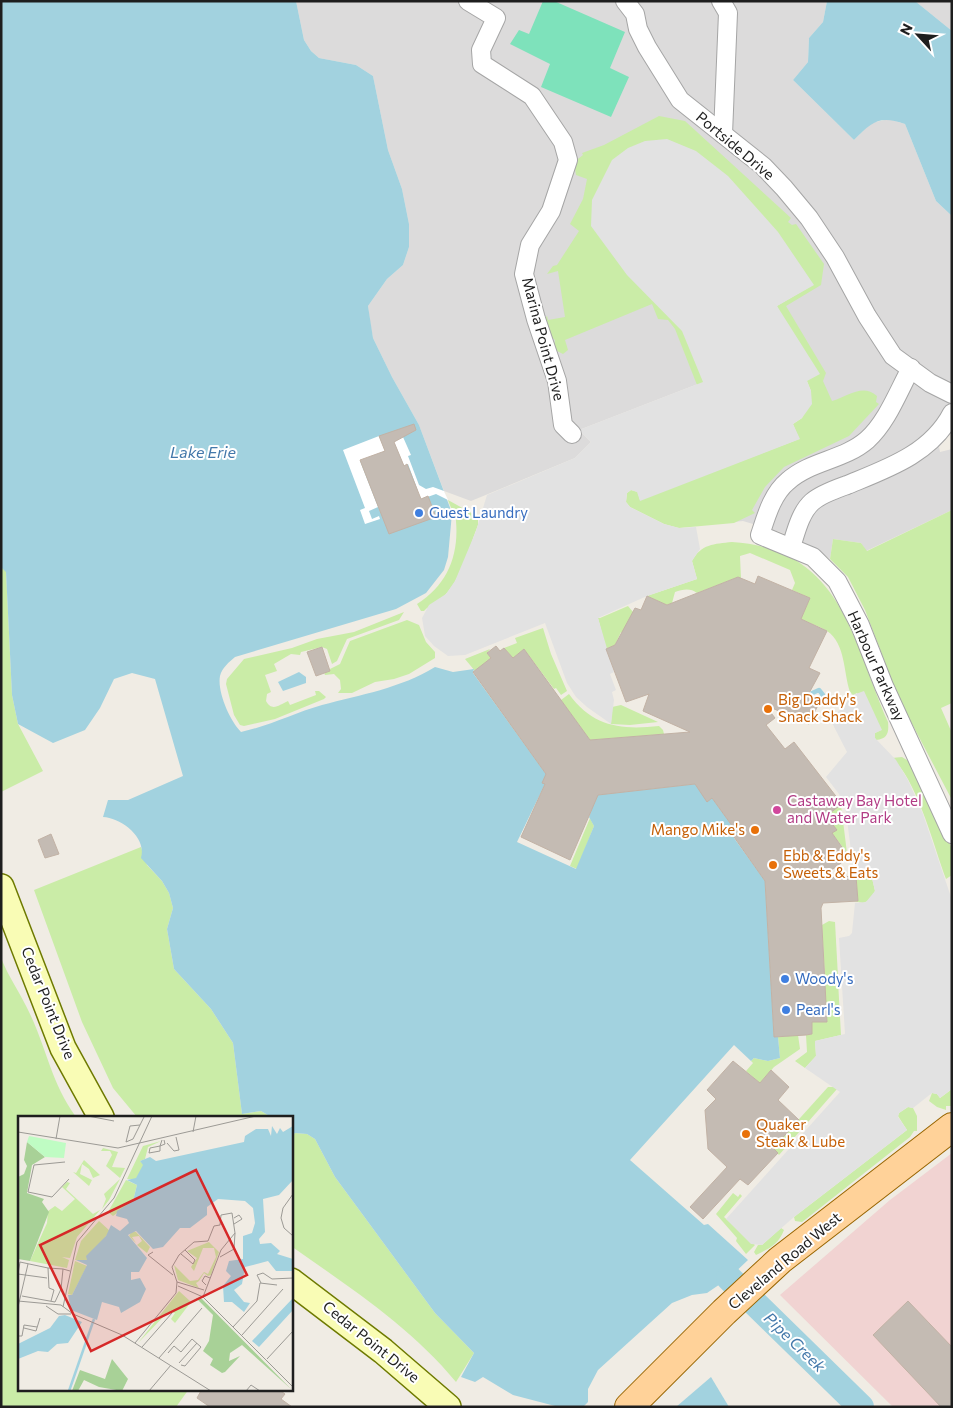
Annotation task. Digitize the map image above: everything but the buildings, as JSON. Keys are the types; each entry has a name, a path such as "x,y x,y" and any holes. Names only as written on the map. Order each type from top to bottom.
{"main road":[{"name":"Cedar Point Drive","path":"1,887 64,1048 99,1116"},
{"name":"Cleveland Road West","path":"628,1407 724,1312 780,1260 952,1127"},
{"name":"Cedar Point Drive","path":"292,1282 383,1351 448,1407"}],"street":[{"name":"Marina Point Drive","path":"468,1 496,18 481,50 482,64 532,96 563,142 568,160 551,211 530,246 524,274 536,320 557,381 564,425 572,434"},
{"name":"Portside Drive","path":"625,1 635,14 638,28 647,47 680,100 763,166 809,218 835,257 867,316 893,356 930,383 952,394"},
{"path":"721,1 728,12 723,134"},
{"name":"Harbour Parkway","path":"911,368 880,425 868,440 854,450 788,481 771,504 760,535 813,557 837,581 860,625 884,686 952,834"},
{"path":"792,547 803,515 812,502 911,457 946,425 952,413"}],"shaded area":[{"path":"296,1 827,1 823,22 809,38 808,62 793,80 854,140 871,123 889,119 905,124 936,201 952,216 952,432 939,447 940,452 952,449 952,510 866,551 861,543 833,539 830,559 819,551 780,532 743,521 711,524 717,498 734,483 749,479 793,448 805,442 799,429 818,413 818,392 811,380 820,374 777,306 813,285 778,232 728,176 696,151 667,139 645,141 628,148 612,160 592,200 591,226 627,275 682,331 703,382 579,430 591,442 575,458 471,501 444,491 419,425 373,338 370,322 368,306 387,279 403,265 409,247 409,224 402,189 388,150 373,76 356,65 319,58 311,51 304,40"},
{"path":"915,1 952,1 952,31"},
{"path":"667,139 696,151 728,176 778,232 814,285 777,306 820,374 807,381 811,391 812,404 802,418 793,424 800,439 640,501 637,492 631,490 627,493 626,502 630,507 664,524 679,528 696,527 700,549 692,561 697,579 647,596 598,618 614,672 610,674 616,690 612,692 614,700 611,724 576,697 567,683 545,623 465,655 448,656 434,646 425,636 422,618 429,605 446,594 455,581 476,531 487,495 575,458 591,442 579,430 703,382 682,331 627,275 591,226 592,200 612,160 628,148 645,141"},
{"path":"864,691 882,730 875,733 875,738 896,760 908,780 923,814 952,900 952,1089 940,1098 937,1094 932,1093 913,1108 908,1107 899,1113 898,1117 907,1130 794,1217 762,1245 751,1244 726,1219 840,1092 805,1068 816,1056 815,1041 845,1034 839,938 849,936 852,933 855,903 866,902 875,891 872,878 864,873 854,874 846,812 839,794 826,777 847,752 829,717 837,713 853,695"},
{"path":"952,1153 952,1407 893,1407 780,1295 890,1200"}],"green space":[{"path":"543,1 554,1 625,32 610,68 629,77 611,117 541,87 550,64 510,44 519,30 529,34"},
{"path":"659,116 685,121 791,218 788,222 792,225 796,224 824,264 821,285 786,306 826,373 823,381 832,401 855,392 866,391 872,392 877,396 876,402 879,404 849,436 784,467 765,487 752,510 755,513 734,523 679,528 664,524 630,507 626,502 627,493 631,490 638,492 640,500 799,439 793,424 802,418 811,391 777,306 813,285 668,304 718,377 697,385 675,329 668,320 658,319 652,304 565,340 568,350 563,354 553,349 555,340 550,336 545,318 547,316 548,320 565,317 558,271 547,274 553,266 557,265 579,231 570,224 583,199 587,179 576,175 574,162 583,155 582,153 604,145"},
{"path":"448,500 475,515 478,518 478,525 465,561 452,587 441,599 424,611 421,611 417,604 436,588 449,569 453,558 456,521"},
{"path":"952,510 952,703 941,708 952,733 952,800 899,699 865,610 848,577 830,559 833,539 861,543 867,551"},
{"path":"732,542 769,548 798,562 820,580 838,604 852,631 888,722 888,732 885,737 876,740 875,733 881,730 857,693 853,695 850,692 838,643 824,629 801,619 810,598 792,590 795,583 790,570 750,553 740,556 741,579 738,577 697,593 692,590 675,592 672,603 667,605 647,596 697,579 692,561 696,555 704,548 714,544"},
{"path":"1,567 6,571 12,695 18,724 43,771 1,792"},
{"path":"628,606 633,612 623,633 621,632 615,645 606,649 598,618 573,615 600,618"},
{"path":"404,612 399,620 347,639 337,661 332,664 327,649 322,647 301,652 300,655 291,654 274,664 277,671 265,675 271,692 267,694 266,701 271,706 276,707 288,701 290,705 316,695 315,691 319,691 326,697 275,719 244,726 240,725 234,715 226,684 227,679 244,659 292,648 317,639 354,632"},
{"path":"407,620 419,625 426,642 435,652 435,658 409,674 375,682 352,693 338,693 341,689 340,680 334,674 325,675 324,672 340,664 350,641"},
{"path":"543,628 551,654 567,691 561,695 556,688 554,689 524,649 513,658 504,648 517,643 515,638"},
{"path":"490,649 487,653 491,658 475,671 465,659"},
{"path":"569,694 578,705 598,720 620,726 659,726 664,734 590,740 561,700"},
{"path":"621,705 658,722 630,725 611,724 612,707"},
{"path":"902,757 915,765 952,849 952,875 946,879 917,798 901,768 892,758"},
{"path":"841,805 847,853 832,833 826,816"},
{"path":"590,818 594,826 577,869 570,866"},
{"path":"141,847 147,865 162,881 169,893 173,908 167,929 174,969 211,1009 233,1043 242,1114 261,1111 269,1116 136,1116 113,1088 82,1022 34,890"},
{"path":"860,873 872,878 875,891 870,900 863,903 853,901 858,901 856,876 852,876"},
{"path":"829,921 835,922 838,977 825,978 822,925"},
{"path":"1,958 36,1027 55,1079 75,1116 18,1116 18,1390 188,1390 176,1407 1,1407"},
{"path":"838,981 841,1035 815,1041 816,1056 805,1068 795,1061 807,1052 806,1035 812,1034 812,1022 827,1021 824,982"},
{"path":"798,1035 800,1049 774,1067 760,1083 746,1071 753,1063 751,1061 754,1058 768,1061 780,1058 778,1037"},
{"path":"828,1087 835,1087 837,1089 779,1155 773,1148"},
{"path":"952,1089 952,1106 946,1106 946,1110 937,1107 929,1101 932,1093 937,1094 940,1098"},
{"path":"908,1107 913,1108 917,1116 917,1131 914,1131 910,1137 802,1222 795,1221 794,1217 907,1130 898,1116 899,1113"},
{"path":"295,1133 307,1134 315,1139 335,1177 435,1313 474,1353 456,1382 399,1325 357,1292 292,1247 292,1137"},
{"path":"733,1193 738,1197 740,1194 742,1196 724,1217 755,1245 746,1254 736,1241 737,1238 716,1214"},
{"path":"781,1228 784,1230 776,1243 756,1255 754,1252 758,1245 762,1245"}],"water":[{"name":"Lake Erie","path":"1,1 296,1 304,40 311,51 319,58 356,65 373,76 388,150 402,189 409,224 409,247 403,265 387,279 368,306 373,338 419,425 452,513 448,557 444,570 426,593 396,609 235,657 222,670 220,676 220,690 225,706 241,732 322,705 394,686 435,667 453,672 474,669 473,673 546,774 545,784 517,842 576,869 594,826 589,817 596,795 695,784 707,801 712,798 738,834 734,838 765,881 774,1036 778,1037 780,1058 768,1061 754,1058 751,1061 734,1045 630,1160 704,1225 708,1224 748,1260 729,1278 707,1293 692,1295 672,1303 598,1370 588,1389 588,1402 583,1407 559,1407 513,1395 483,1377 475,1382 461,1377 474,1353 435,1313 335,1177 315,1139 307,1134 295,1133 292,1137 292,1116 269,1116 261,1111 242,1114 233,1043 211,1009 174,969 167,929 173,908 169,893 162,881 141,858 142,850 140,843 131,830 117,821 103,817 108,800 128,800 183,776 155,679 132,673 114,679 100,708 85,730 53,743 18,724 12,695 6,572 1,567"},
{"path":"827,1 915,1 952,31 952,216 936,201 905,124 882,120 871,125 854,140 793,80 808,62 809,38 823,22"},
{"path":"299,672 306,677 306,683 283,691 278,682"},
{"path":"711,1377 729,1407 676,1407"}],"pier":[{"path":"396,432 403,437 411,455 408,456 419,485 426,489 433,487 444,491 448,500 436,494 416,501 413,493 418,491 408,464 404,466 394,442 399,439"},
{"path":"379,436 385,451 360,461 378,507 369,511 372,519 379,516 380,519 365,524 360,510 365,508 343,450"}],"waterway":[{"path":"808,695 819,690 823,695 819,700"},
{"name":"Pipe Creek","path":"729,1278 861,1407"}],"place":[{"name":"Guest Laundry","path":"419,513"},
{"name":"Big Daddy's Snack Shack","path":"768,709"},
{"name":"Castaway Bay Hotel and Water Park","path":"777,810"},
{"name":"Mango Mike's","path":"755,830"},
{"name":"Ebb & Eddy's Sweets & Eats","path":"773,865"},
{"name":"Woody's","path":"785,979"},
{"name":"Pearl's","path":"786,1010"},
{"name":"Quaker Steak & Lube","path":"746,1134"}]}
